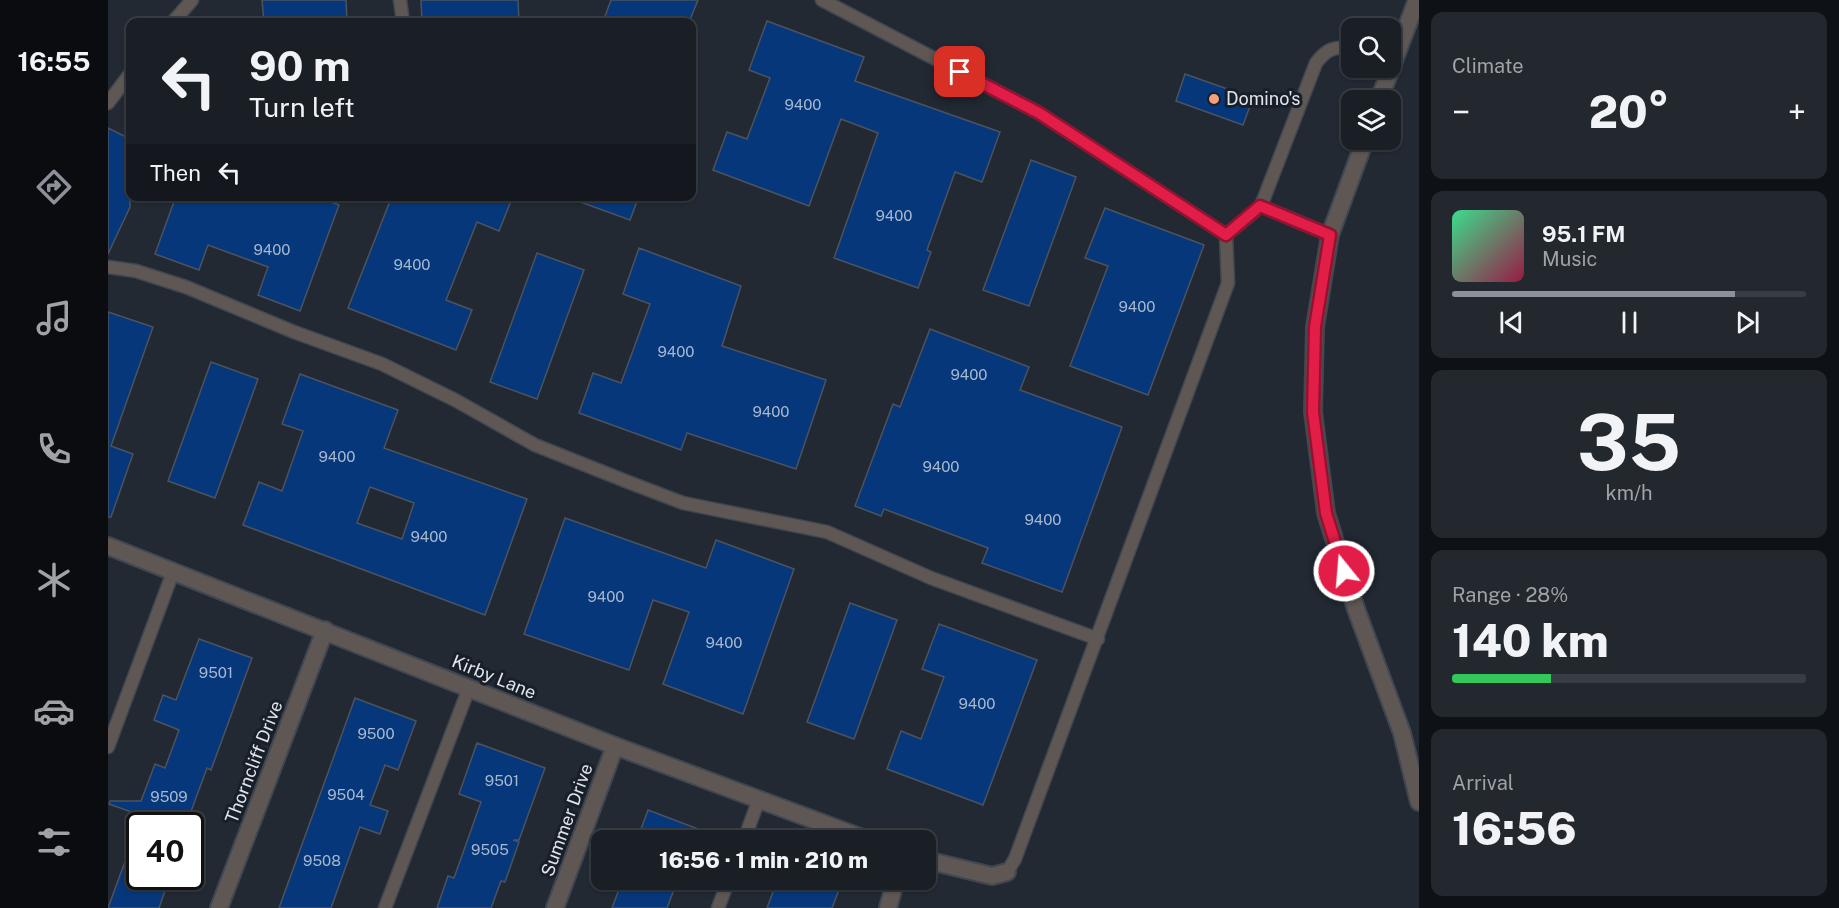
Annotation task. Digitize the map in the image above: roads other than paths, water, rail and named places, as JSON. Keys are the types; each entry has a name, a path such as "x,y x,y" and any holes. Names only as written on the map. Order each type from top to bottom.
{"street":[{"path":"1401,38 1417,0"},
{"path":"1361,150 1330,235 1315,327 1313,364 1315,435 1326,513 1356,609 1402,733 1419,802"},
{"name":"Kirby Lane","path":"108,546 138,555 173,572 615,746 841,830"},
{"name":"Thorncliff Drive","path":"219,908 325,630"},
{"name":"Summer Drive","path":"555,908 615,746"},
{"path":"936,862 992,876 1007,872"},
{"path":"888,908 893,890"}],"lane":[{"path":"176,18 192,0"},
{"path":"400,0 402,18"},
{"path":"822,0 1039,113 1226,235"},
{"path":"1226,235 1260,206 1316,63 1325,51 1341,46"},
{"path":"108,103 126,79"},
{"path":"1260,206 1330,235"},
{"path":"1007,872 1015,859 1098,639 1228,283 1226,235"},
{"path":"108,267 136,271 186,287 294,332 382,364 455,400 544,449 683,503 827,532 930,578 1098,639"},
{"path":"108,747 173,572"},
{"path":"386,908 468,688"},
{"path":"748,830 759,799"},
{"path":"718,908 725,890"}],"place":[{"name":"Domino's","path":"1214,99"}]}
